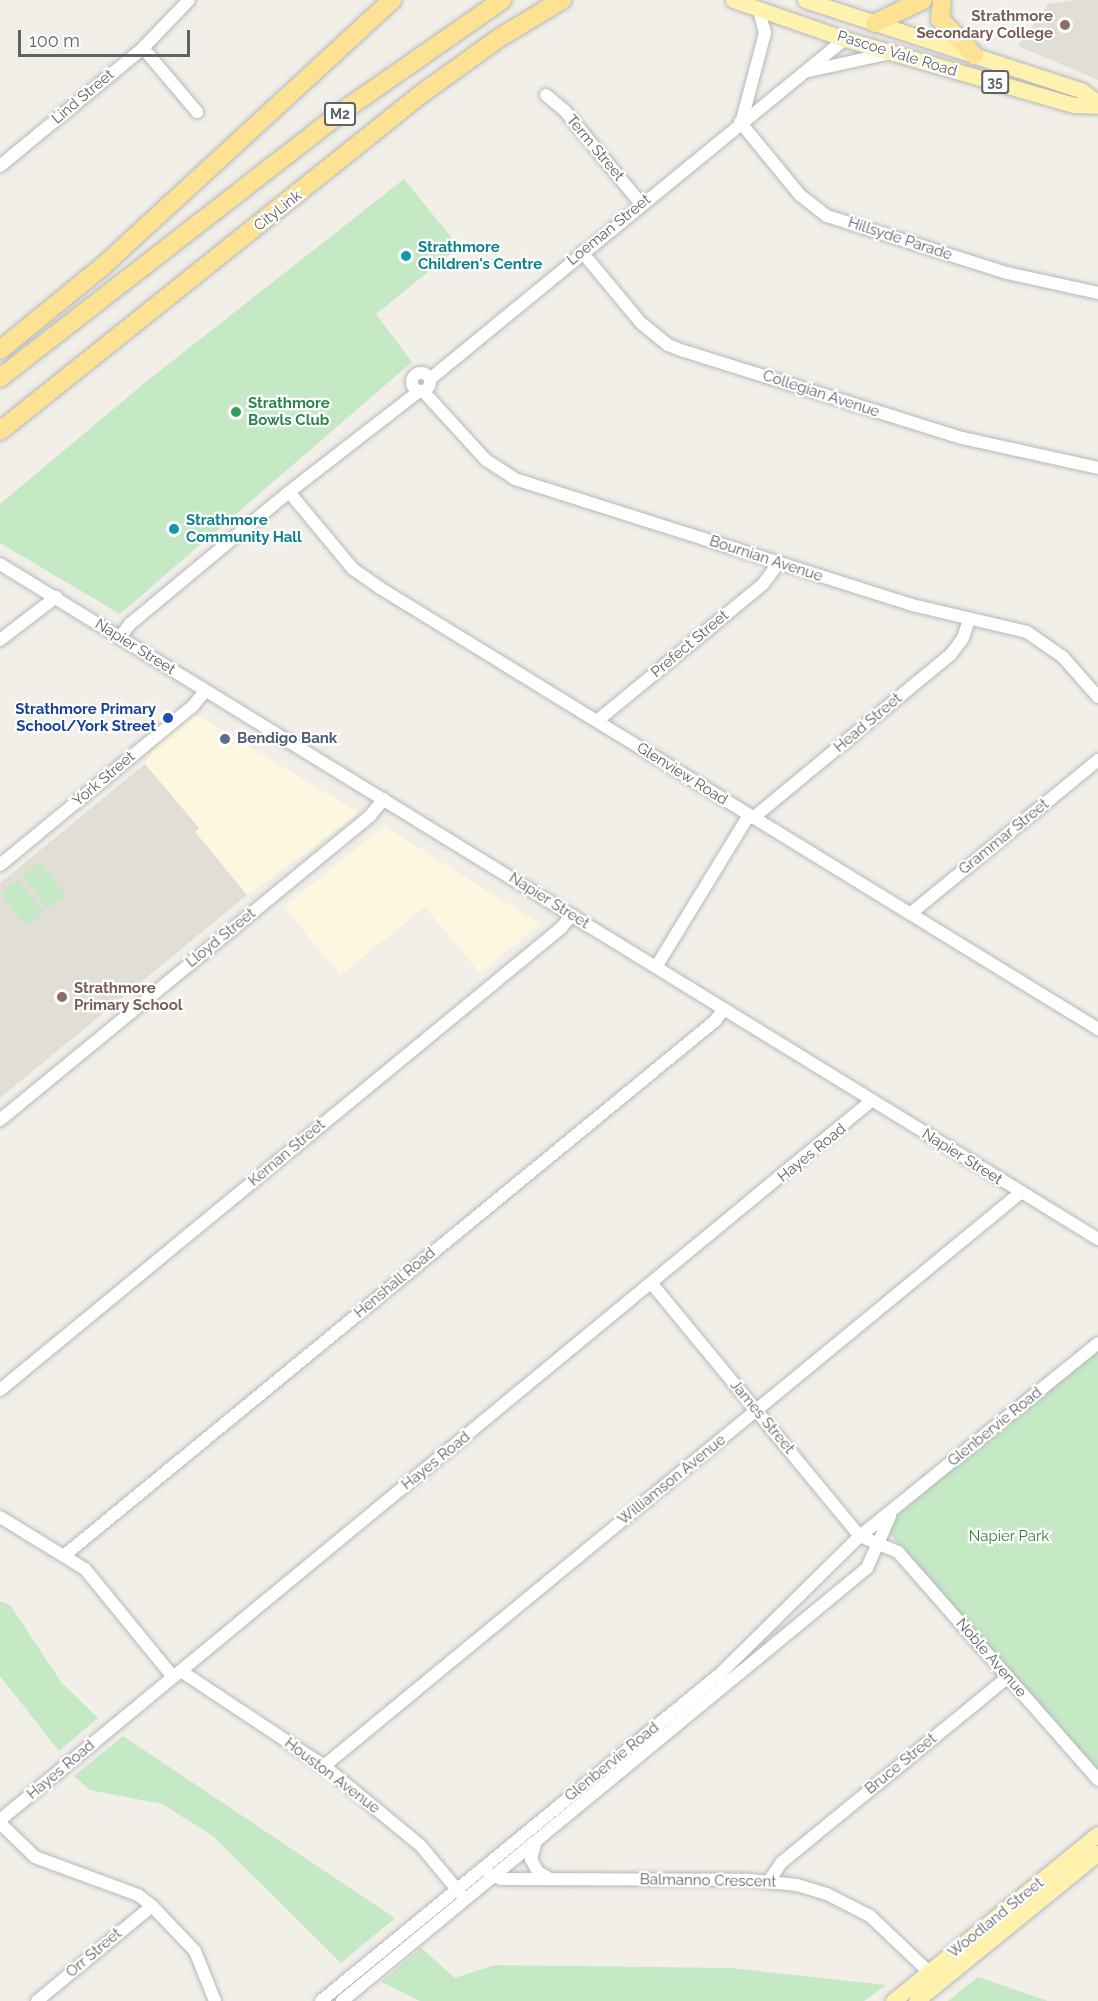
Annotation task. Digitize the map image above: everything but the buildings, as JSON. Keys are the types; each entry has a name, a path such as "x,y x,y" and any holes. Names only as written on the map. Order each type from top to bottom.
{"highway":[{"path":"0,350 103,266 393,0"},
{"name":"CityLink","path":"0,431 420,95 562,0"},
{"path":"875,23 923,0"},
{"path":"942,0 940,19 974,55"},
{"name":"M2","path":"0,378 343,111 498,3"}],"main road":[{"name":"Pascoe Vale Road","path":"733,0 845,39 1074,105 1098,104"},
{"name":"Pascoe Vale Road","path":"805,0 1081,90 1098,104"},
{"path":"845,39 875,23"},
{"name":"Woodland Street","path":"893,2001 934,1977 1019,1908 1098,1834"},
{"name":"Woodland Street","path":"1019,1908 1098,1853"},
{"name":"Woodland Street","path":"916,2001 934,1977"}],"street":[{"name":"Lind Street","path":"0,166 143,48 189,0"},
{"path":"741,121 765,33 759,10"},
{"name":"Loeman Street","path":"120,638 130,624 447,362 741,121 845,39"},
{"path":"143,48 197,112"},
{"path":"804,72 892,53"},
{"name":"Term Street","path":"546,95 565,111 641,204"},
{"name":"Hillsyde Parade","path":"741,121 800,195 827,216 1007,273 1098,293"},
{"name":"Collegian Avenue","path":"582,252 641,322 676,348 962,438 1098,468"},
{"name":"Bournian Avenue","path":"423,384 486,460 515,479 779,563 969,619 1012,627 1041,640 1063,657 1098,697"},
{"name":"Glenview Road","path":"290,492 363,577 1098,1029"},
{"name":"Prefect Street","path":"597,721 763,584 779,563"},
{"name":"Napier Street","path":"0,564 1098,1239"},
{"path":"29,616 44,591"},
{"path":"0,640 56,597"},
{"name":"Head Street","path":"656,967 751,816 951,654 963,638 969,619"},
{"name":"York Street","path":"0,865 192,707 205,691"},
{"name":"Grammar Street","path":"910,914 1098,760"},
{"name":"Lloyd Street","path":"0,1120 370,816 384,799"},
{"name":"Kernan Street","path":"0,1390 561,928 572,915"},
{"name":"Henshall Road","path":"66,1554 715,1021 723,1010"},
{"name":"Hayes Road","path":"0,1822 871,1101"},
{"name":"Williamson Avenue","path":"324,1766 1020,1193"},
{"name":"James Street","path":"652,1284 860,1536 878,1543"},
{"name":"Glenbervie Road","path":"342,2001 350,1986 456,1889 721,1673 860,1536 1098,1343"},
{"name":"Glenbervie Road","path":"321,2001 350,1986 466,1900 867,1568 892,1512"},
{"name":"Houston Avenue","path":"0,1517 66,1554 85,1569 177,1674 324,1766 420,1845 466,1900"},
{"name":"Noble Avenue","path":"878,1543 898,1552 1098,1780"},
{"name":"Bruce Street","path":"769,1881 794,1852 1008,1677"},
{"path":"0,1822 35,1857 138,1895 152,1906 195,1951 215,2001"},
{"path":"540,1839 533,1847 531,1859 538,1872 550,1880"},
{"path":"785,1883 794,1852"},
{"path":"484,1867 493,1877"},
{"name":"Balmanno Crescent","path":"493,1877 550,1880 785,1883 827,1894 870,1916 934,1977"},
{"name":"Orr Street","path":"37,2001 152,1906"}],"shaded area":[{"name":"Strathmore Secondary College","path":"1098,0 1098,80 1018,46 1048,4"},
{"path":"183,706 359,813 247,895 195,831 199,828 145,764"},
{"name":"Strathmore Primary School","path":"145,764 199,828 195,832 247,895 0,1098 0,883"},
{"path":"384,826 540,924 480,973 425,907 340,975 284,907"}],"green space":[{"path":"404,179 459,247 376,314 412,362 120,614 0,543 0,504 142,385"},
{"path":"40,862 66,895 49,909 23,876"},
{"path":"18,880 44,912 27,926 1,894"},
{"name":"Napier Park","path":"1098,1343 1098,1779 884,1527"},
{"path":"0,1601 10,1605 61,1682 98,1718 59,1751 0,1676"},
{"path":"123,1736 395,1918 341,1963 213,1836 162,1804 90,1790 74,1776"},
{"path":"421,1948 455,1978 495,1965 731,1968 886,1985 864,2001 420,2001 381,1982"},
{"path":"978,1977 1048,2001 948,2001"}],"place":[{"name":"Strathmore Secondary College","path":"1065,25"},
{"name":"Strathmore Children's Centre","path":"406,256"},
{"name":"Strathmore Bowls Club","path":"236,412"},
{"name":"Strathmore Community Hall","path":"174,529"},
{"name":"Strathmore Primary School/York Street","path":"168,718"},
{"name":"Bendigo Bank","path":"225,739"},
{"name":"Strathmore Primary School","path":"62,997"}]}
